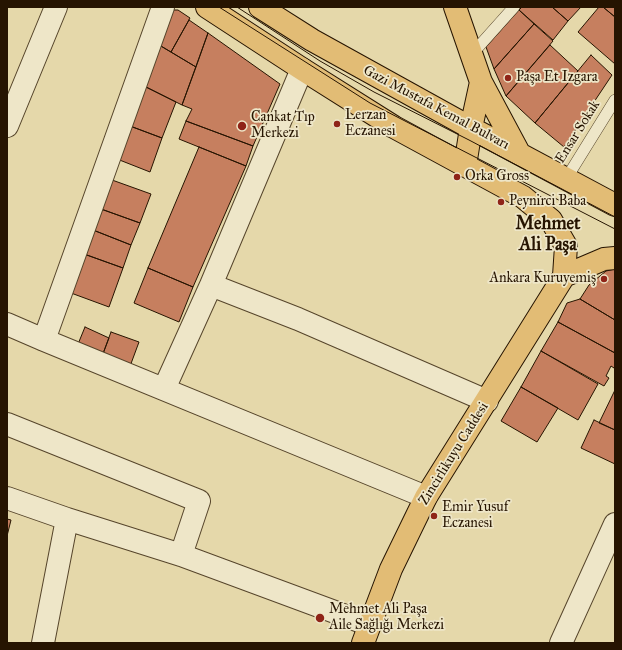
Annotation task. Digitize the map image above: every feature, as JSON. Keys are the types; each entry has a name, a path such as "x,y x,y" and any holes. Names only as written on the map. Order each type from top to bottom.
{"main road":[{"path":"206,7 394,127 465,166 471,128 482,82"},
{"name":"Gazi Mustafa Kemal Bulvarı","path":"260,7 312,40 471,128 615,205"},
{"path":"455,7 482,82 519,153"},
{"name":"Zincirlikuyu Caddesi","path":"367,634 391,569 426,497 564,276 566,246 551,220 523,197 465,166"},
{"path":"564,276 604,259 615,258"}],"street":[{"path":"7,126 56,7"},
{"path":"44,340 163,7"},
{"path":"164,389 211,285 302,69"},
{"path":"211,285 298,319 487,401"},
{"path":"7,324 426,497"},
{"path":"7,424 200,501 181,555"},
{"path":"7,498 67,519 181,555 367,634"},
{"path":"43,643 67,519"},
{"path":"561,643 615,524"}],"lane":[{"path":"472,54 514,7"},
{"name":"Ensar Sokak","path":"566,179 615,100"}],"building":[{"path":"522,7 552,7 568,21 553,40 519,10"},
{"path":"552,7 581,7 568,21"},
{"path":"599,7 603,7 615,17 615,64 578,32"},
{"path":"603,7 615,7 615,17"},
{"path":"172,10 178,10 190,18 171,52 156,43"},
{"path":"519,10 534,24 494,69 486,47"},
{"path":"189,20 208,33 196,67 171,52"},
{"path":"534,24 553,41 506,96 494,69"},
{"path":"208,33 280,84 253,146 186,121 192,109 182,105"},
{"path":"159,45 196,67 182,105 144,86"},
{"path":"550,45 578,71 535,123 506,96"},
{"path":"591,55 612,75 564,147 535,123"},
{"path":"144,86 176,102 162,138 130,126"},
{"path":"186,121 253,146 246,166 179,139"},
{"path":"130,126 162,138 150,172 117,159"},
{"path":"199,147 246,166 193,287 148,268"},
{"path":"112,180 151,194 140,223 101,209"},
{"path":"101,209 140,223 131,245 93,230"},
{"path":"93,230 131,245 123,268 84,254"},
{"path":"84,254 123,268 109,307 71,293"},
{"path":"148,268 193,287 179,322 134,303"},
{"path":"615,269 615,320 580,299 589,285 606,271"},
{"path":"580,299 615,320 615,353 558,322 567,303"},
{"path":"558,322 615,353 615,366 614,368 611,366 606,376 609,378 604,386 541,351"},
{"path":"85,327 109,338 101,359 76,349"},
{"path":"111,332 139,342 129,369 101,359"},
{"path":"541,351 598,384 578,420 521,387"},
{"path":"521,387 558,408 537,442 501,421"},
{"path":"615,390 615,430 599,423"},
{"path":"594,420 615,430 615,464 581,448"},
{"path":"7,519 11,520 7,536"}],"tram line":[{"path":"219,7 370,103 615,229"},
{"path":"237,7 320,61 374,92 615,217"}],"place":[{"name":"Paşa Et Izgara","path":"508,78"},
{"name":"Lerzan Eczanesi","path":"337,124"},
{"name":"Cankat Tıp Merkezi","path":"242,126"},
{"name":"Orka Gross","path":"457,177"},
{"name":"Peynirci Baba","path":"501,202"},
{"name":"Ankara Kuruyemiş","path":"604,279"},
{"name":"Emir Yusuf Eczanesi","path":"434,516"},
{"name":"Mehmet Ali Paşa Aile Sağlığı Merkezi","path":"320,618"}],"district":[{"name":"Mehmet Ali Paşa","path":"548,235"}]}
